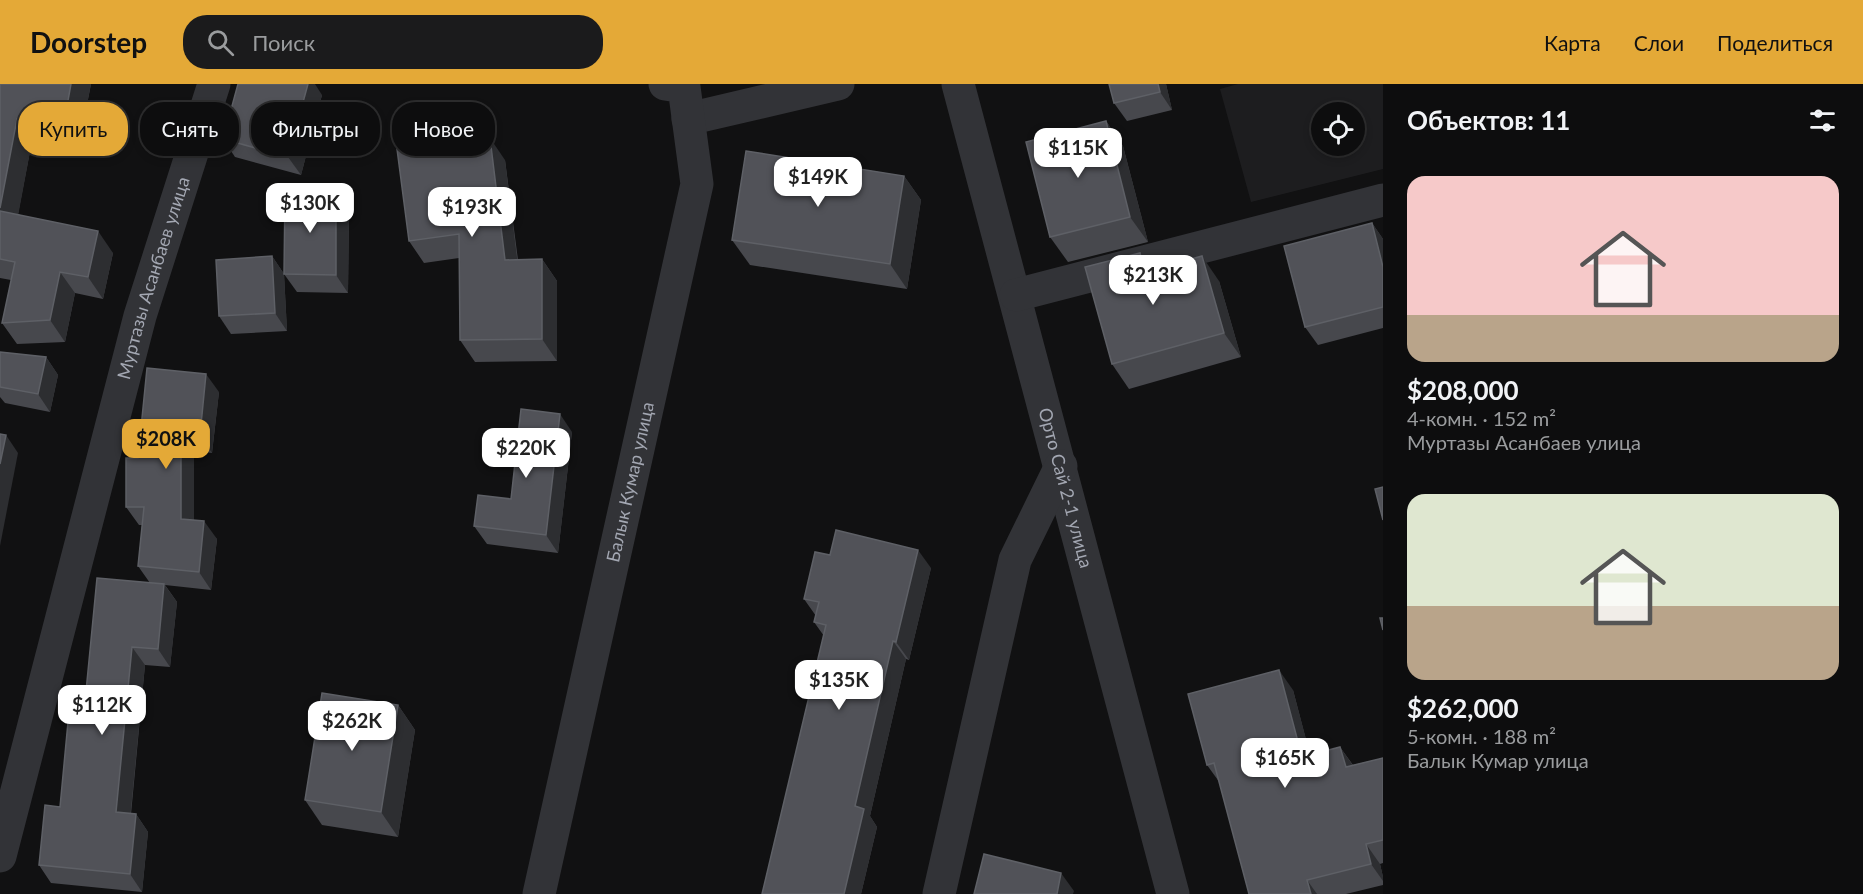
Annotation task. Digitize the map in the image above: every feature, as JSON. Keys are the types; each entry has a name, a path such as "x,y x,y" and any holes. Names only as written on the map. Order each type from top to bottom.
{"street":[{"name":"Муртазы Асанбаев улица","path":"0,856 140,316 214,84"},
{"path":"688,119 838,84"},
{"name":"Орто Сай 2-1 улица","path":"958,84 1016,295 1173,894"},
{"name":"Балык Кумар улица","path":"539,894 696,184 682,85"},
{"path":"1016,295 1383,200"},
{"path":"939,894 1015,560 1061,466"}],"shaded area":[{"path":"1238,84 1383,84 1383,169 1251,202 1220,89"}],"building":[{"path":"0,84 71,84 68,102 18,102 18,119 0,208"},
{"path":"238,84 308,84 303,102 251,102 251,147 239,143 239,102 233,102"},
{"path":"1109,84 1158,84 1160,92 1114,103"},
{"path":"1106,121 1130,217 1050,237 1026,142"},
{"path":"746,151 904,176 890,264 732,240"},
{"path":"398,156 492,156 505,260 542,259 542,339 460,340 459,234 409,241"},
{"path":"285,193 336,193 336,275 284,274"},
{"path":"0,211 98,231 88,277 60,272 50,320 2,323 15,262 0,259"},
{"path":"1372,223 1383,267 1383,307 1305,327 1284,246"},
{"path":"1140,253 1145,272 1202,256 1224,333 1112,364 1085,267"},
{"path":"272,256 275,313 219,316 216,260"},
{"path":"0,352 46,357 38,394 0,387"},
{"path":"147,368 206,374 200,435 181,433 181,519 204,521 199,572 138,566 144,507 126,507 126,458 138,458"},
{"path":"521,409 560,414 546,535 474,526 478,495 511,499"},
{"path":"0,434 6,435 0,464"},
{"path":"1383,487 1383,520 1375,489"},
{"path":"836,530 918,550 896,642 893,641 855,806 864,809 844,894 762,894 826,625 814,622 819,602 804,599 815,552 830,555"},
{"path":"97,578 164,584 158,649 132,647 116,812 136,814 130,874 39,865 45,805 60,807 70,701 85,702"},
{"path":"1279,670 1302,757 1340,747 1346,767 1383,758 1383,840 1366,844 1371,864 1307,880 1311,894 1249,894 1214,763 1207,765 1188,694"},
{"path":"322,693 398,705 381,812 305,800"},
{"path":"984,854 1061,873 1057,894 974,894"}]}
